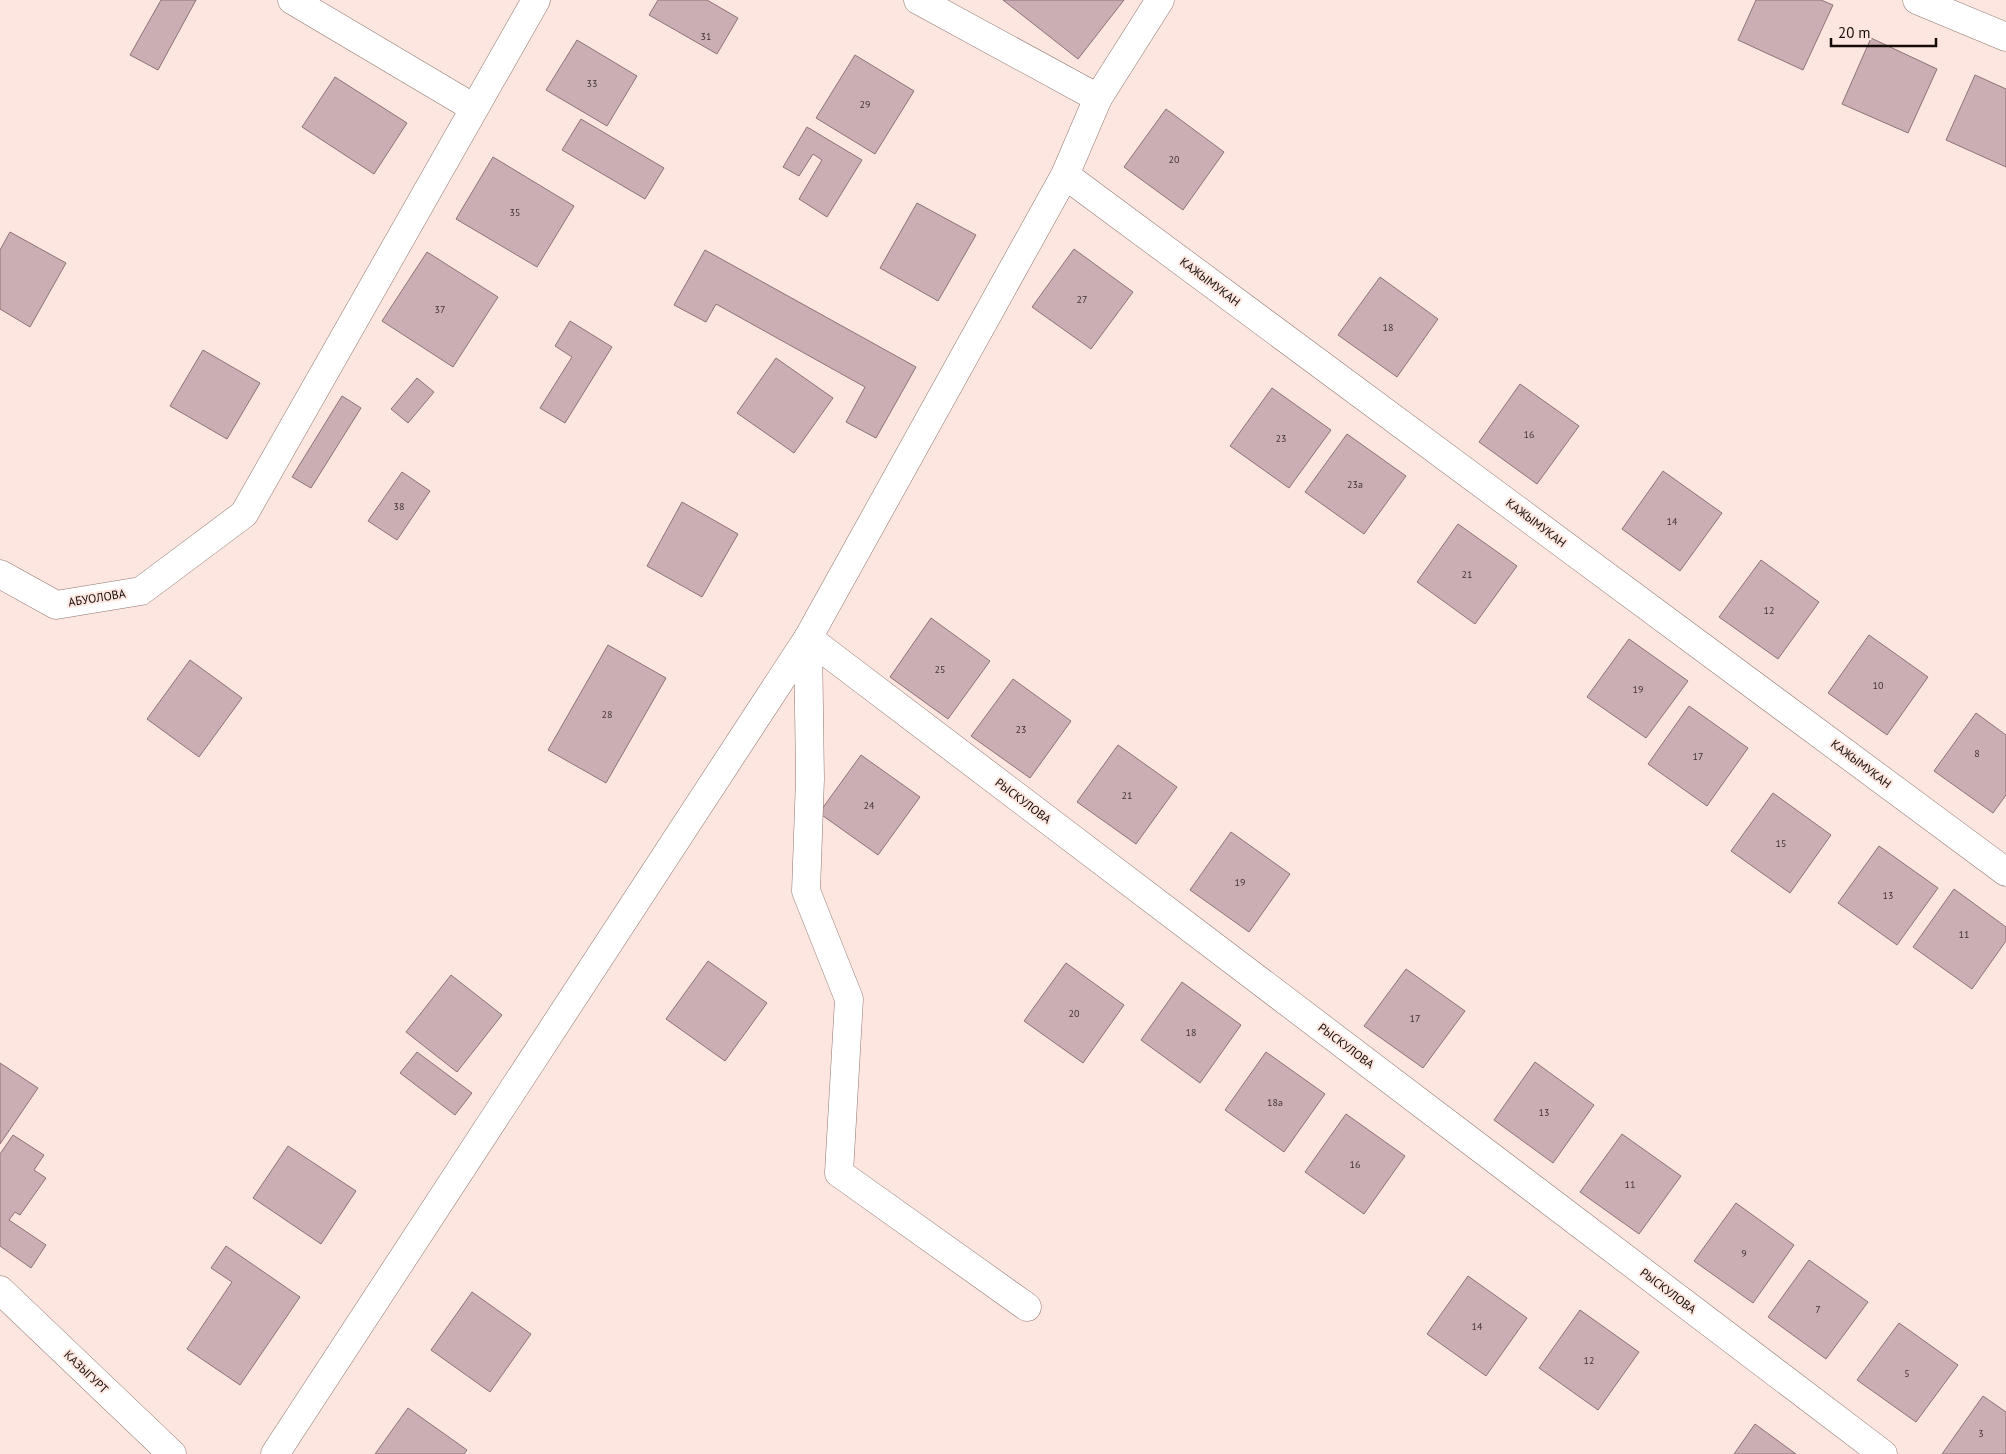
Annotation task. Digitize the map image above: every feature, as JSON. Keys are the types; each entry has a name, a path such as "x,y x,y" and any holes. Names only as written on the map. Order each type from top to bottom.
{"street":[{"path":"292,0 474,108 536,0"},
{"path":"918,0 1098,98"},
{"path":"275,1454 808,638 1066,175 1098,98 1160,0"},
{"path":"1917,0 2006,37"},
{"name":"АБУОЛОВА","path":"0,574 56,605 141,591 244,514 474,108"},
{"name":"КАЖЫМУКАН","path":"1066,175 2006,872"},
{"path":"808,638 810,780 806,891 849,999 839,1173 1026,1307"},
{"name":"РЫСКУЛОВА","path":"808,638 1883,1454"},
{"name":"КАЗЫГУРТ","path":"0,1290 172,1454"}],"building":[{"path":"161,0 196,0 158,70 130,55"},
{"path":"658,0 707,0 738,18 717,54 649,15"},
{"path":"1003,0 1124,0 1078,59"},
{"path":"1756,0 1821,0 1833,5 1803,70 1738,40"},
{"path":"1871,38 1937,69 1908,133 1842,104"},
{"path":"577,40 637,76 607,126 546,90"},
{"path":"855,55 914,91 875,154 816,118"},
{"path":"1975,75 2006,89 2006,167 1946,140"},
{"path":"335,77 407,123 374,174 302,127"},
{"path":"1166,109 1224,152 1183,210 1124,167"},
{"path":"581,119 664,168 645,199 562,150"},
{"path":"807,127 862,160 827,217 799,199 822,160 813,154 799,176 783,167"},
{"path":"493,157 574,206 537,267 456,219"},
{"path":"917,203 976,235 938,301 880,268"},
{"path":"10,232 66,263 30,327 0,309 0,250"},
{"path":"1074,249 1133,292 1091,349 1032,307"},
{"path":"705,250 916,367 876,438 846,422 865,387 716,304 706,322 674,305"},
{"path":"427,252 498,297 453,367 382,321"},
{"path":"1380,277 1438,319 1397,377 1338,335"},
{"path":"570,321 612,347 565,423 540,408 572,357 555,346"},
{"path":"203,350 260,383 227,439 170,406"},
{"path":"776,358 833,398 794,453 737,413"},
{"path":"417,378 434,392 408,423 391,409"},
{"path":"1520,384 1579,426 1537,484 1479,442"},
{"path":"1272,388 1331,430 1289,488 1230,446"},
{"path":"342,396 361,408 311,488 292,477"},
{"path":"1347,434 1406,476 1364,534 1305,492"},
{"path":"1663,471 1722,513 1680,571 1622,529"},
{"path":"402,472 430,491 397,540 368,521"},
{"path":"682,502 738,534 702,597 647,566"},
{"path":"1458,524 1517,566 1475,624 1417,582"},
{"path":"1761,560 1819,602 1778,659 1719,617"},
{"path":"931,618 990,661 948,719 890,677"},
{"path":"1869,635 1928,677 1887,735 1828,693"},
{"path":"1629,639 1688,681 1646,738 1587,697"},
{"path":"608,645 666,678 606,783 548,750"},
{"path":"190,660 242,698 199,757 147,719"},
{"path":"1013,679 1071,721 1030,778 971,736"},
{"path":"1689,706 1748,748 1707,806 1648,764"},
{"path":"1976,713 2006,735 2006,795 1993,813 1934,771"},
{"path":"1118,745 1177,787 1136,844 1077,802"},
{"path":"861,755 920,797 878,855 819,813"},
{"path":"1773,793 1831,835 1790,893 1731,851"},
{"path":"1231,832 1290,874 1249,932 1190,890"},
{"path":"1879,846 1938,888 1897,945 1838,903"},
{"path":"1954,889 2006,927 2006,941 1972,989 1913,947"},
{"path":"708,961 767,1003 725,1061 666,1019"},
{"path":"1066,963 1124,1005 1083,1063 1024,1021"},
{"path":"1406,969 1465,1011 1423,1068 1364,1026"},
{"path":"451,975 502,1015 457,1072 406,1032"},
{"path":"1182,982 1241,1025 1200,1083 1141,1040"},
{"path":"417,1052 472,1093 455,1115 400,1073"},
{"path":"1266,1052 1325,1094 1284,1152 1225,1110"},
{"path":"1535,1062 1594,1105 1553,1163 1494,1120"},
{"path":"0,1063 38,1088 0,1144"},
{"path":"1346,1114 1405,1156 1364,1214 1305,1172"},
{"path":"1622,1134 1681,1176 1639,1234 1580,1192"},
{"path":"13,1135 44,1155 34,1170 46,1178 20,1215 15,1212 9,1220 46,1245 31,1268 0,1246 0,1154"},
{"path":"288,1146 356,1191 321,1244 253,1198"},
{"path":"1736,1203 1794,1245 1753,1303 1694,1261"},
{"path":"226,1246 300,1297 240,1385 187,1349 232,1282 211,1268"},
{"path":"1809,1260 1868,1302 1826,1359 1768,1317"},
{"path":"1468,1276 1527,1318 1486,1376 1427,1334"},
{"path":"472,1292 531,1334 490,1392 431,1350"},
{"path":"1580,1310 1639,1352 1598,1410 1539,1368"},
{"path":"1899,1323 1958,1365 1916,1422 1857,1380"},
{"path":"1983,1396 2006,1412 2006,1454 1942,1454"},
{"path":"408,1408 467,1450 464,1454 375,1454"},
{"path":"1755,1424 1796,1454 1734,1454"}]}
